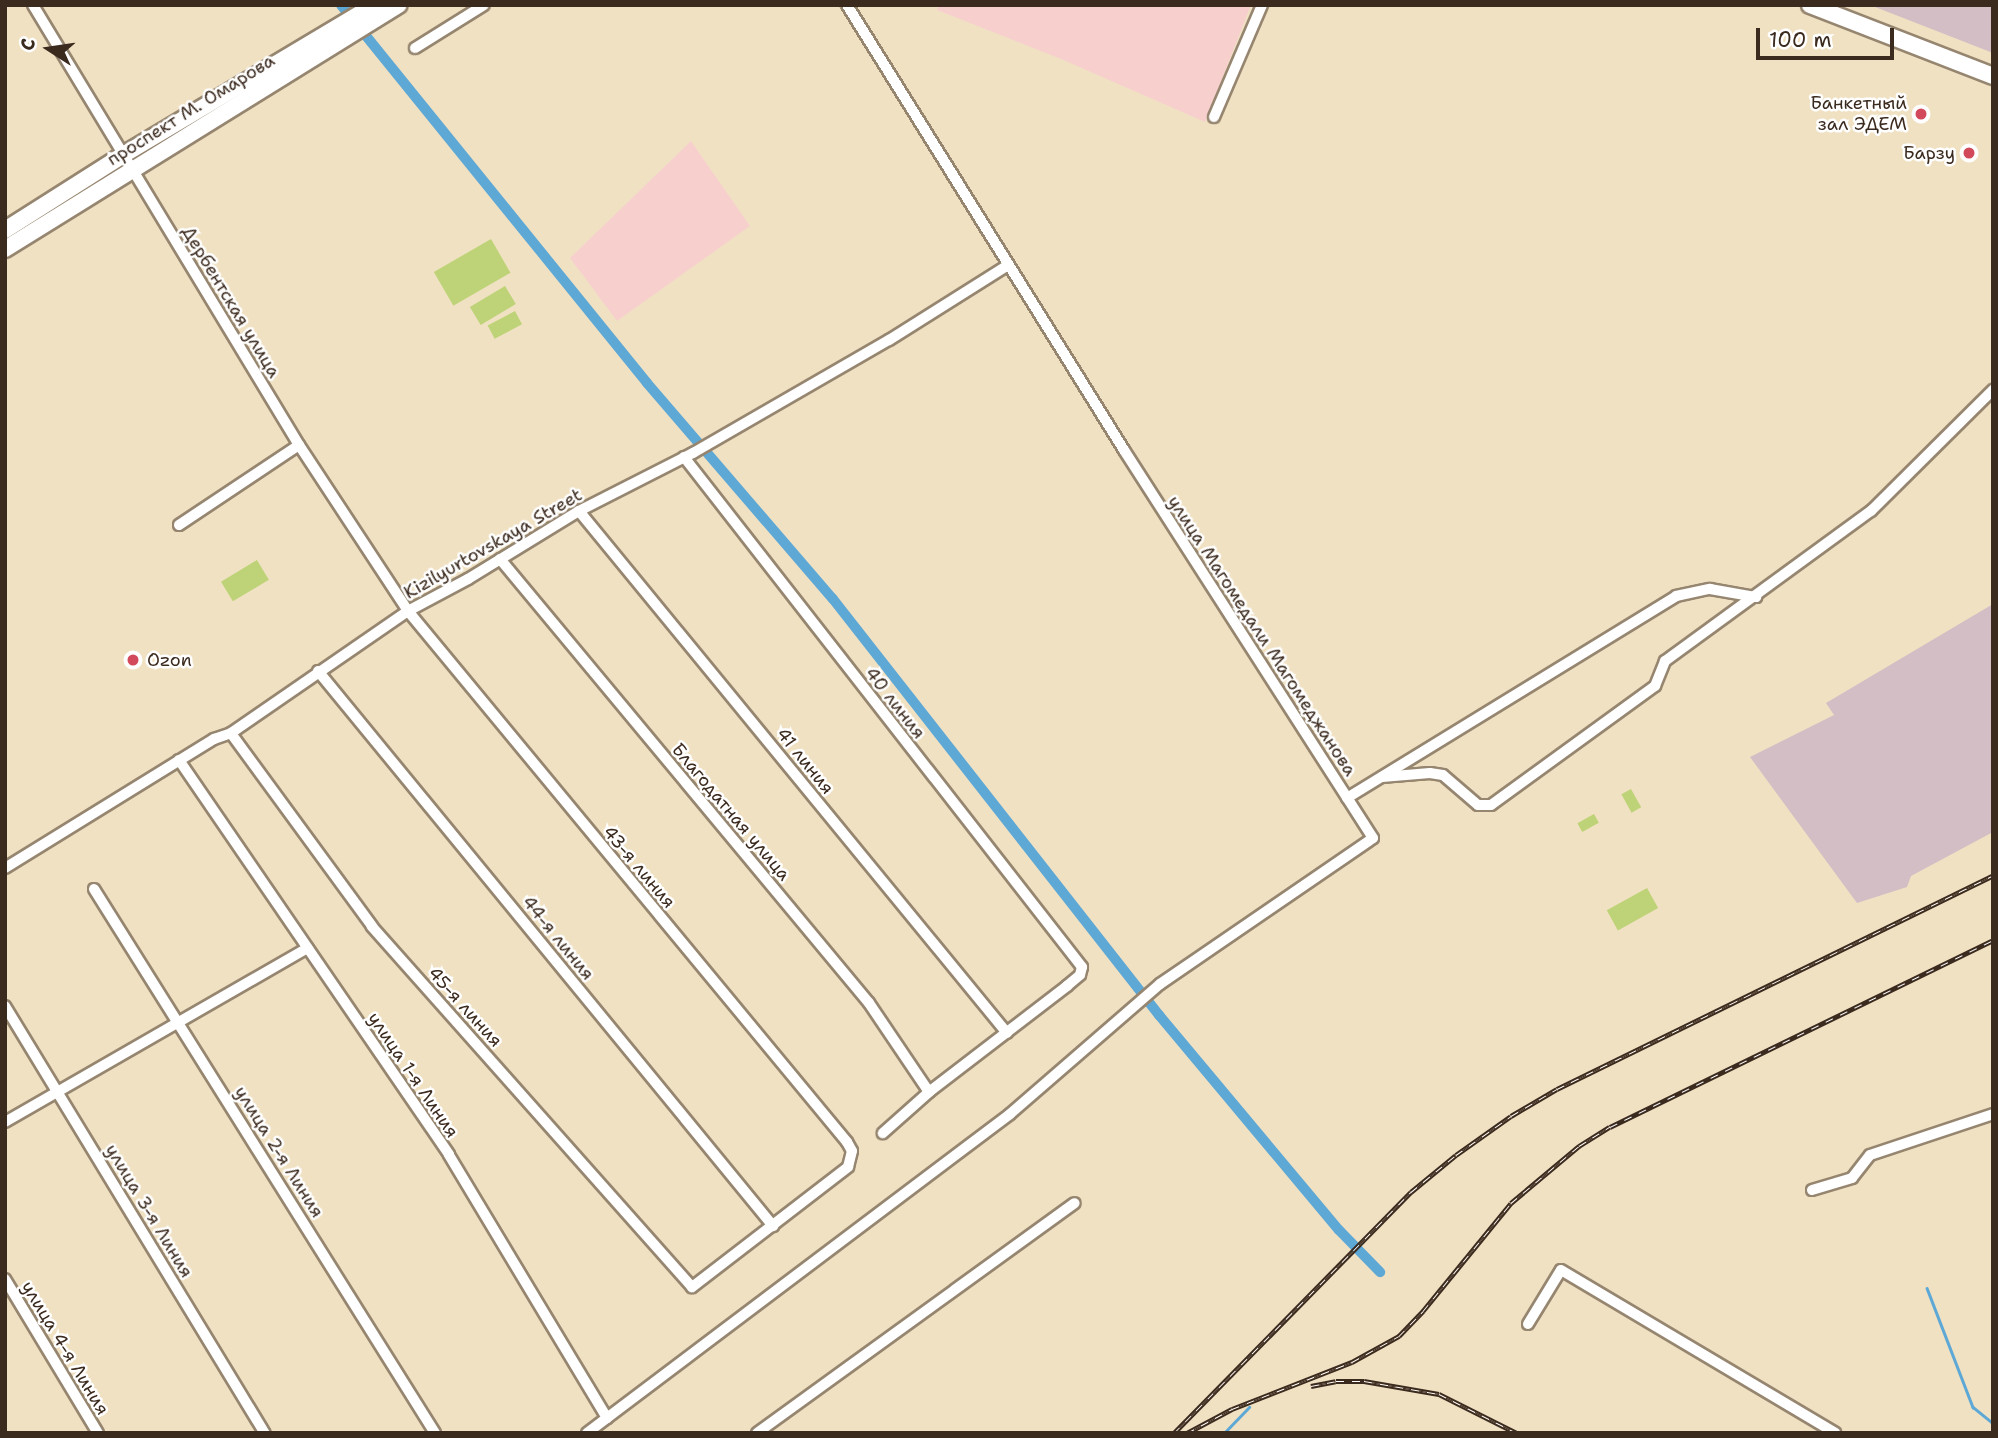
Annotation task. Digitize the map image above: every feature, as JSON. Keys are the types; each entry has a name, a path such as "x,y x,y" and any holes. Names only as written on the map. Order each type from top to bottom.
{"main road":[{"name":"проспект М. Омарова","path":"5,230 127,162 373,11 398,5"},
{"path":"1810,5 1993,76"},
{"name":"проспект М. Омарова","path":"5,249 127,162"}],"street":[{"name":"Дербентская улица","path":"33,5 299,445 408,611"},
{"path":"415,48 484,5"},
{"name":"улица Магомедали Магомеджановa","path":"847,5 1008,265 1346,798 1676,596 1710,589 1756,597"},
{"path":"1214,117 1262,5"},
{"name":"Kizilyurtovskaya Street","path":"5,868 214,739 232,733 408,611 579,511 708,444 889,340 1008,265"},
{"path":"1382,777 1430,773 1443,775 1478,805 1492,805 1655,686 1665,661 1871,511 1993,390"},
{"path":"179,525 299,445"},
{"name":"40 линия","path":"688,455 1082,967 1080,975 1007,1033"},
{"name":"41 линия","path":"579,511 1007,1033"},
{"name":"Благодатная улица","path":"500,559 869,1003 929,1092"},
{"name":"43-я линия","path":"408,611 847,1142 852,1151 848,1167 773,1226"},
{"name":"44-я линия","path":"318,671 773,1226"},
{"name":"45-я линия","path":"232,733 372,926 692,1287 773,1226"},
{"name":"улица 1-я Линия","path":"179,760 449,1155 607,1418"},
{"path":"587,1433 1010,1114 1160,984 1373,838 1346,798"},
{"name":"улица 2-я Линия","path":"94,888 435,1433"},
{"path":"5,1122 307,948"},
{"name":"улица 3-я Линия","path":"5,1006 265,1433"},
{"path":"883,1133 929,1092 1007,1033"},
{"path":"1812,1190 1852,1178 1870,1155 1993,1114"},
{"path":"757,1433 1075,1203"},
{"path":"1528,1324 1561,1270 1835,1433"},
{"name":"улица 4-я Линия","path":"5,1279 98,1433"}],"shaded area":[{"path":"939,5 1251,5 1205,122 1061,59 937,10"},
{"path":"1870,5 1993,5 1993,53"},
{"path":"691,141 750,226 617,321 570,258"},
{"path":"1993,604 1993,832 1911,876 1907,887 1857,903 1750,757 1834,715 1826,703"}],"green space":[{"path":"491,239 510,273 453,306 434,272"},
{"path":"505,286 516,304 481,325 470,307"},
{"path":"515,311 522,324 495,339 488,326"},
{"path":"257,560 269,580 233,601 221,582"},
{"path":"1631,789 1641,807 1632,813 1621,794"},
{"path":"1594,814 1599,823 1582,832 1577,823"},
{"path":"1647,888 1658,908 1618,930 1607,910"}],"waterway":[{"path":"341,5 647,383 833,599 1159,1015 1339,1230 1380,1272"},
{"path":"1927,1288 1973,1407 1993,1423"},
{"path":"1224,1433 1249,1407"}],"railway":[{"path":"1174,1433 1411,1192 1456,1155 1511,1116 1557,1089 1993,875"},
{"path":"1187,1433 1232,1409 1352,1362 1399,1336 1423,1311 1511,1203 1579,1146 1610,1127 1993,940"},
{"path":"1311,1386 1336,1381 1364,1381 1439,1394 1517,1433"}],"place":[{"name":"Банкетный зал ЭДЕМ","path":"1921,114"},
{"name":"Барзу","path":"1969,153"},
{"name":"Ozon","path":"133,660"}]}
